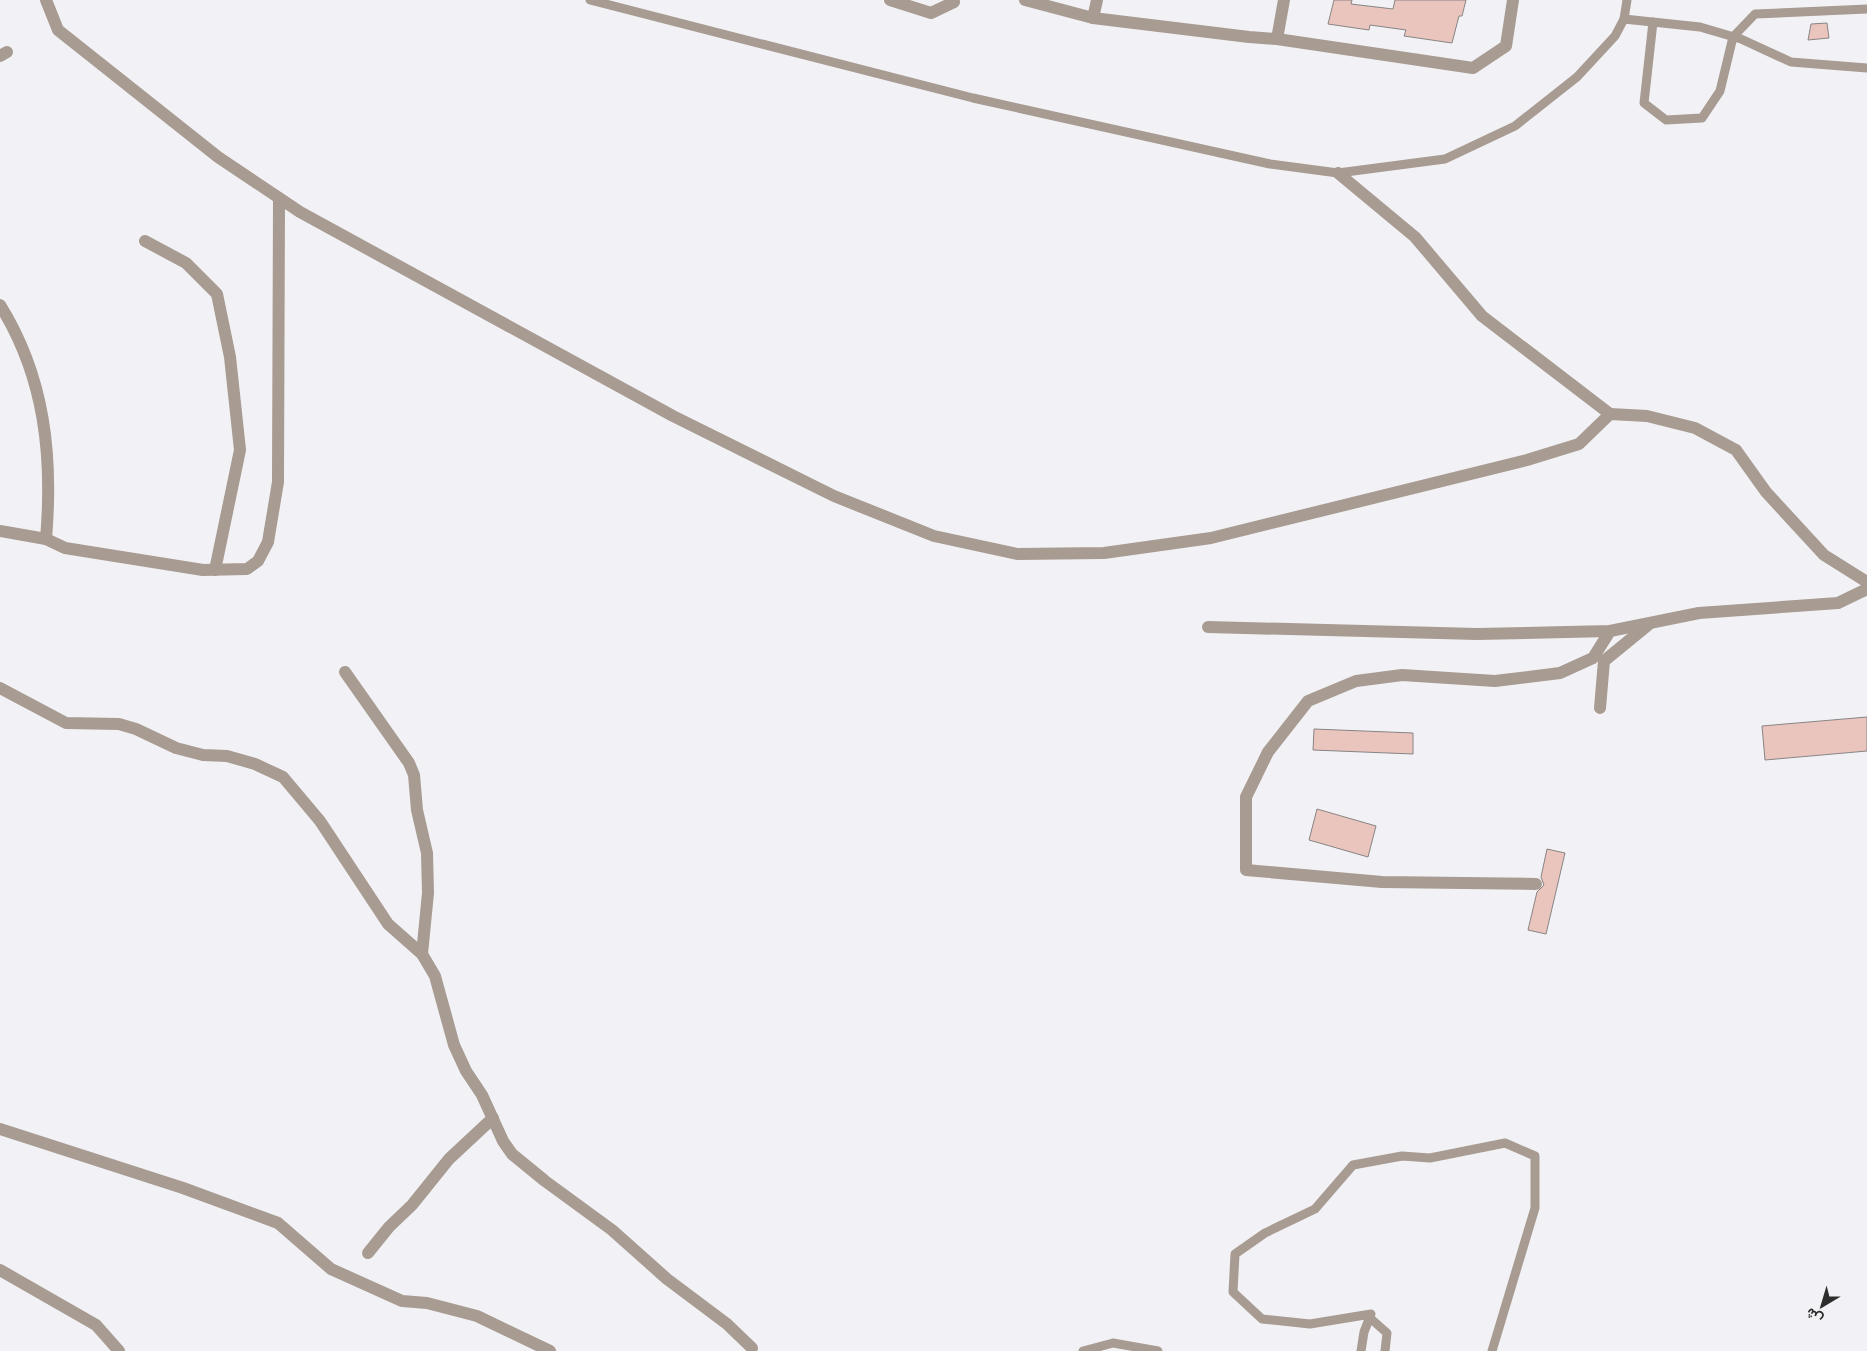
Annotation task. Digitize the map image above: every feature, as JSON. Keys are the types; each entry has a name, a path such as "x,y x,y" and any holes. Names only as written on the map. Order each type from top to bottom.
{"street":[{"path":"46,0 58,30 218,157 279,198 429,283 673,416 834,496 934,536 1017,554 1104,553 1221,535 1527,460 1579,444 1610,414"},
{"path":"890,0 930,13 954,2 952,0"},
{"path":"1025,0 1094,18 1249,37 1277,38 1473,68 1506,46 1513,0"},
{"path":"1094,18 1097,0"},
{"path":"1277,38 1284,0"},
{"path":"1338,173 1415,237 1482,316 1610,414 1647,416 1695,428 1736,450 1766,492 1824,555 1867,582"},
{"path":"0,531 46,539 65,548 172,566 215,570 247,569 258,561 268,542 278,482 279,198"},
{"path":"145,241 186,263 218,294 230,357 240,450 215,570"},
{"path":"0,305 23,346 38,396 45,429 50,490 46,539"},
{"path":"1208,627 1477,634 1610,631 1699,614 1838,603 1867,589"},
{"path":"1600,708 1604,661 1650,623"},
{"path":"1536,884 1382,882 1246,870 1246,797 1268,752 1308,701 1356,681 1402,674 1494,681 1560,673 1593,658 1610,631"},
{"path":"345,672 409,763 414,774 417,810 428,853 428,893 422,954"},
{"path":"0,688 66,723 119,724 136,729 176,748 202,755 227,756 256,764 283,777 320,821 388,924 422,954 435,976 454,1045 493,1118 503,1141 524,1164 612,1230 667,1279 727,1324 752,1348"},
{"path":"368,1253 389,1227 412,1205 449,1159 493,1118"},
{"path":"0,1129 183,1188 278,1223 331,1269 402,1301 427,1303 477,1316 550,1351"},
{"path":"0,1270 96,1325 119,1351"}],"lane":[{"path":"590,0 974,98 1270,164 1338,173 1445,159 1515,126 1577,77 1615,36 1624,19 1627,0"},
{"path":"1653,22 1644,103 1666,120 1702,118 1720,92 1733,37 1755,14 1867,9"},
{"path":"1624,19 1700,27 1733,37 1791,62 1867,68"},
{"path":"1385,1351 1387,1333 1370,1318 1371,1314 1310,1324 1262,1318 1233,1292 1235,1254 1265,1233 1315,1209 1353,1165 1402,1156 1430,1158 1506,1144 1534,1156 1535,1208 1492,1351"},
{"path":"1361,1351 1364,1332 1370,1318"},
{"path":"1083,1351 1112,1342 1158,1351"}],"building":[{"path":"1334,0 1352,0 1351,4 1393,9 1395,0 1466,0 1462,16 1459,16 1452,43 1404,36 1406,30 1370,25 1369,30 1328,24"},
{"path":"1827,23 1829,38 1808,40 1811,24"},
{"path":"1867,717 1867,751 1765,760 1762,726"},
{"path":"1314,729 1413,733 1413,754 1313,750"},
{"path":"1317,809 1376,826 1368,857 1309,840"},
{"path":"1547,849 1565,853 1546,934 1528,930 1537,892 1544,885 1541,877"}]}
